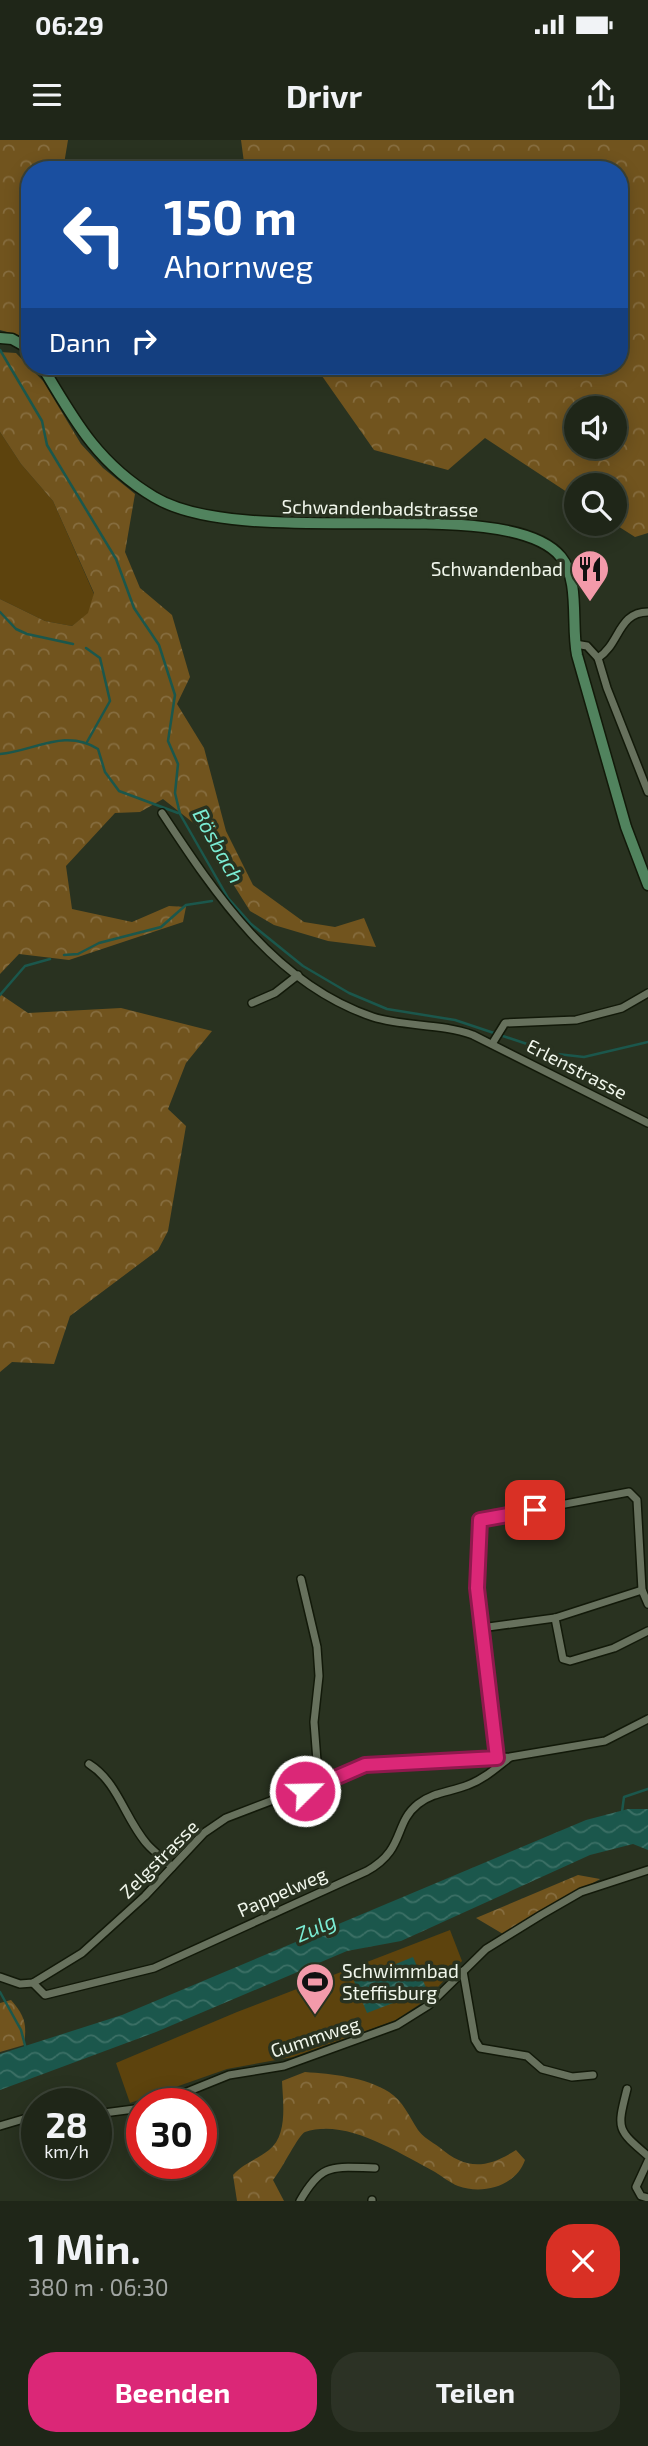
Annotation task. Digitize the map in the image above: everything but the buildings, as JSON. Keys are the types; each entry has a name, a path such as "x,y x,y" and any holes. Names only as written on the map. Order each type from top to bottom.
{"street":[{"path":"0,338 21,344"},
{"name":"Schwandenbadstrasse","path":"47,375 80,430 97,452 152,496 188,513 243,522 467,526 508,531 540,540 562,557 571,575 575,644 626,827 648,885"},
{"path":"598,658 611,649 627,619 636,613 648,612"},
{"path":"575,644 587,646 598,658 648,792"},
{"name":"Erlenstrasse","path":"162,813 223,904 249,933 298,975 364,1013 390,1021 461,1030 493,1041 648,1123"},
{"path":"251,1003 275,993 298,975"},
{"path":"493,1041 498,1029 508,1022 576,1020 622,1008 648,993"},
{"path":"497,1758 481,1628 478,1533 480,1520 629,1492 634,1496 638,1511 642,1590 648,1604"},
{"path":"301,1578 317,1647 319,1676 313,1722 317,1761 331,1780"},
{"path":"481,1628 555,1618 642,1590"},
{"path":"555,1618 563,1659 570,1661 614,1648 648,1630"},
{"name":"Zelgstrasse","path":"33,1983 82,1953 204,1833 226,1818 365,1765 509,1758 604,1741 648,1719"},
{"name":"Pappelweg","path":"33,1983 46,1995 154,1968 367,1871 381,1863 396,1847 409,1813 420,1802 431,1795 467,1786 509,1758"},
{"path":"89,1764 111,1783 120,1803 147,1844 172,1867"},
{"name":"Gummweg","path":"197,2088 229,2075 284,2066 397,2025 429,2005 486,1949 581,1892 648,1871"},
{"path":"463,1970 475,2040 480,2048 527,2056 542,2069 572,2077 593,2075"},
{"path":"0,1978 19,1984 33,1983"},
{"path":"627,2089 619,2122 626,2138 648,2158 636,2187 641,2196 648,2198"},
{"path":"0,2126 21,2120"},
{"path":"300,2201 317,2174 329,2168 375,2168"}],"shaded area":[{"path":"0,432 21,464 53,501 94,594 89,613 72,626 45,621 0,599"},
{"name":"Schwimmbad Steffisburg","path":"450,1930 462,1961 426,2000 396,2020 293,2057 227,2069 173,2088 126,2088 126,2092 116,2063 237,2012"}],"green space":[{"path":"0,140 68,140 64,161 21,161 21,336 0,330"},
{"path":"241,140 648,140 648,533 635,537 627,532 627,473 564,473 564,490 485,438 448,470 374,450 321,375 628,375 628,161 244,161"},
{"path":"0,352 16,353 21,358 21,375 37,375 43,381 81,444 103,468 135,494 125,552 140,588 172,615 190,677 177,704 204,748 226,831 253,885 304,922 335,927 364,918 376,947 328,941 274,925 250,911 196,825 163,799 140,812 115,813 66,866 72,909 132,922 169,906 186,907 183,922 69,960 19,954 0,974 0,599 45,621 72,626 88,613 94,593 53,501 21,464 0,432"},
{"path":"0,994 28,1013 121,1008 212,1031 186,1063 168,1109 186,1126 168,1231 158,1250 70,1316 54,1364 12,1362 0,1372"},
{"path":"578,1875 600,1879 503,1934 476,1918"},
{"path":"11,2000 24,2021 24,2045 0,2052 0,2003"},
{"path":"305,2072 359,2080 389,2092 402,2104 422,2135 458,2160 486,2163 516,2150 525,2160 521,2169 506,2182 488,2189 468,2189 455,2185 405,2156 355,2133 321,2129 302,2134 273,2180 284,2201 237,2201 233,2175 269,2150 279,2136 283,2118 282,2081"}],"water":[{"path":"628,1809 648,1809 648,1850 633,1844 590,1855 401,1941 347,1951 156,2032 0,2090 0,2054 122,2015 586,1820"},
{"path":"413,1957 427,1990 367,2013 354,1981"}],"waterway":[{"name":"Bösbach","path":"0,350 42,421 47,445 116,559 134,608 159,645 175,695 168,741 178,764 175,793 180,814 228,898 251,924 303,966 349,993 387,1009 455,1020 557,1054 584,1057 648,1042"},
{"path":"0,612 16,629 27,634 73,644"},
{"path":"86,648 100,658 110,701 87,742"},
{"path":"0,754 61,741 86,743 98,749 105,772 119,791 178,813"},
{"path":"64,955 78,954 99,943 161,927 186,905 212,901"},
{"path":"0,995 25,966 50,959"},
{"path":"622,1812 624,1797 648,1789"},
{"path":"0,1992 21,2030 26,2049"}],"place":[{"name":"Schwandenbad","path":"590,603"},
{"name":"Schwimmbad Steffisburg","path":"315,2016"}],"route":[{"path":"305,1791 365,1765 497,1758 477,1588 478,1533 480,1520 485,1517 535,1510"}],"water label":[{"name":"Zulg","path":"316,1928"}]}
